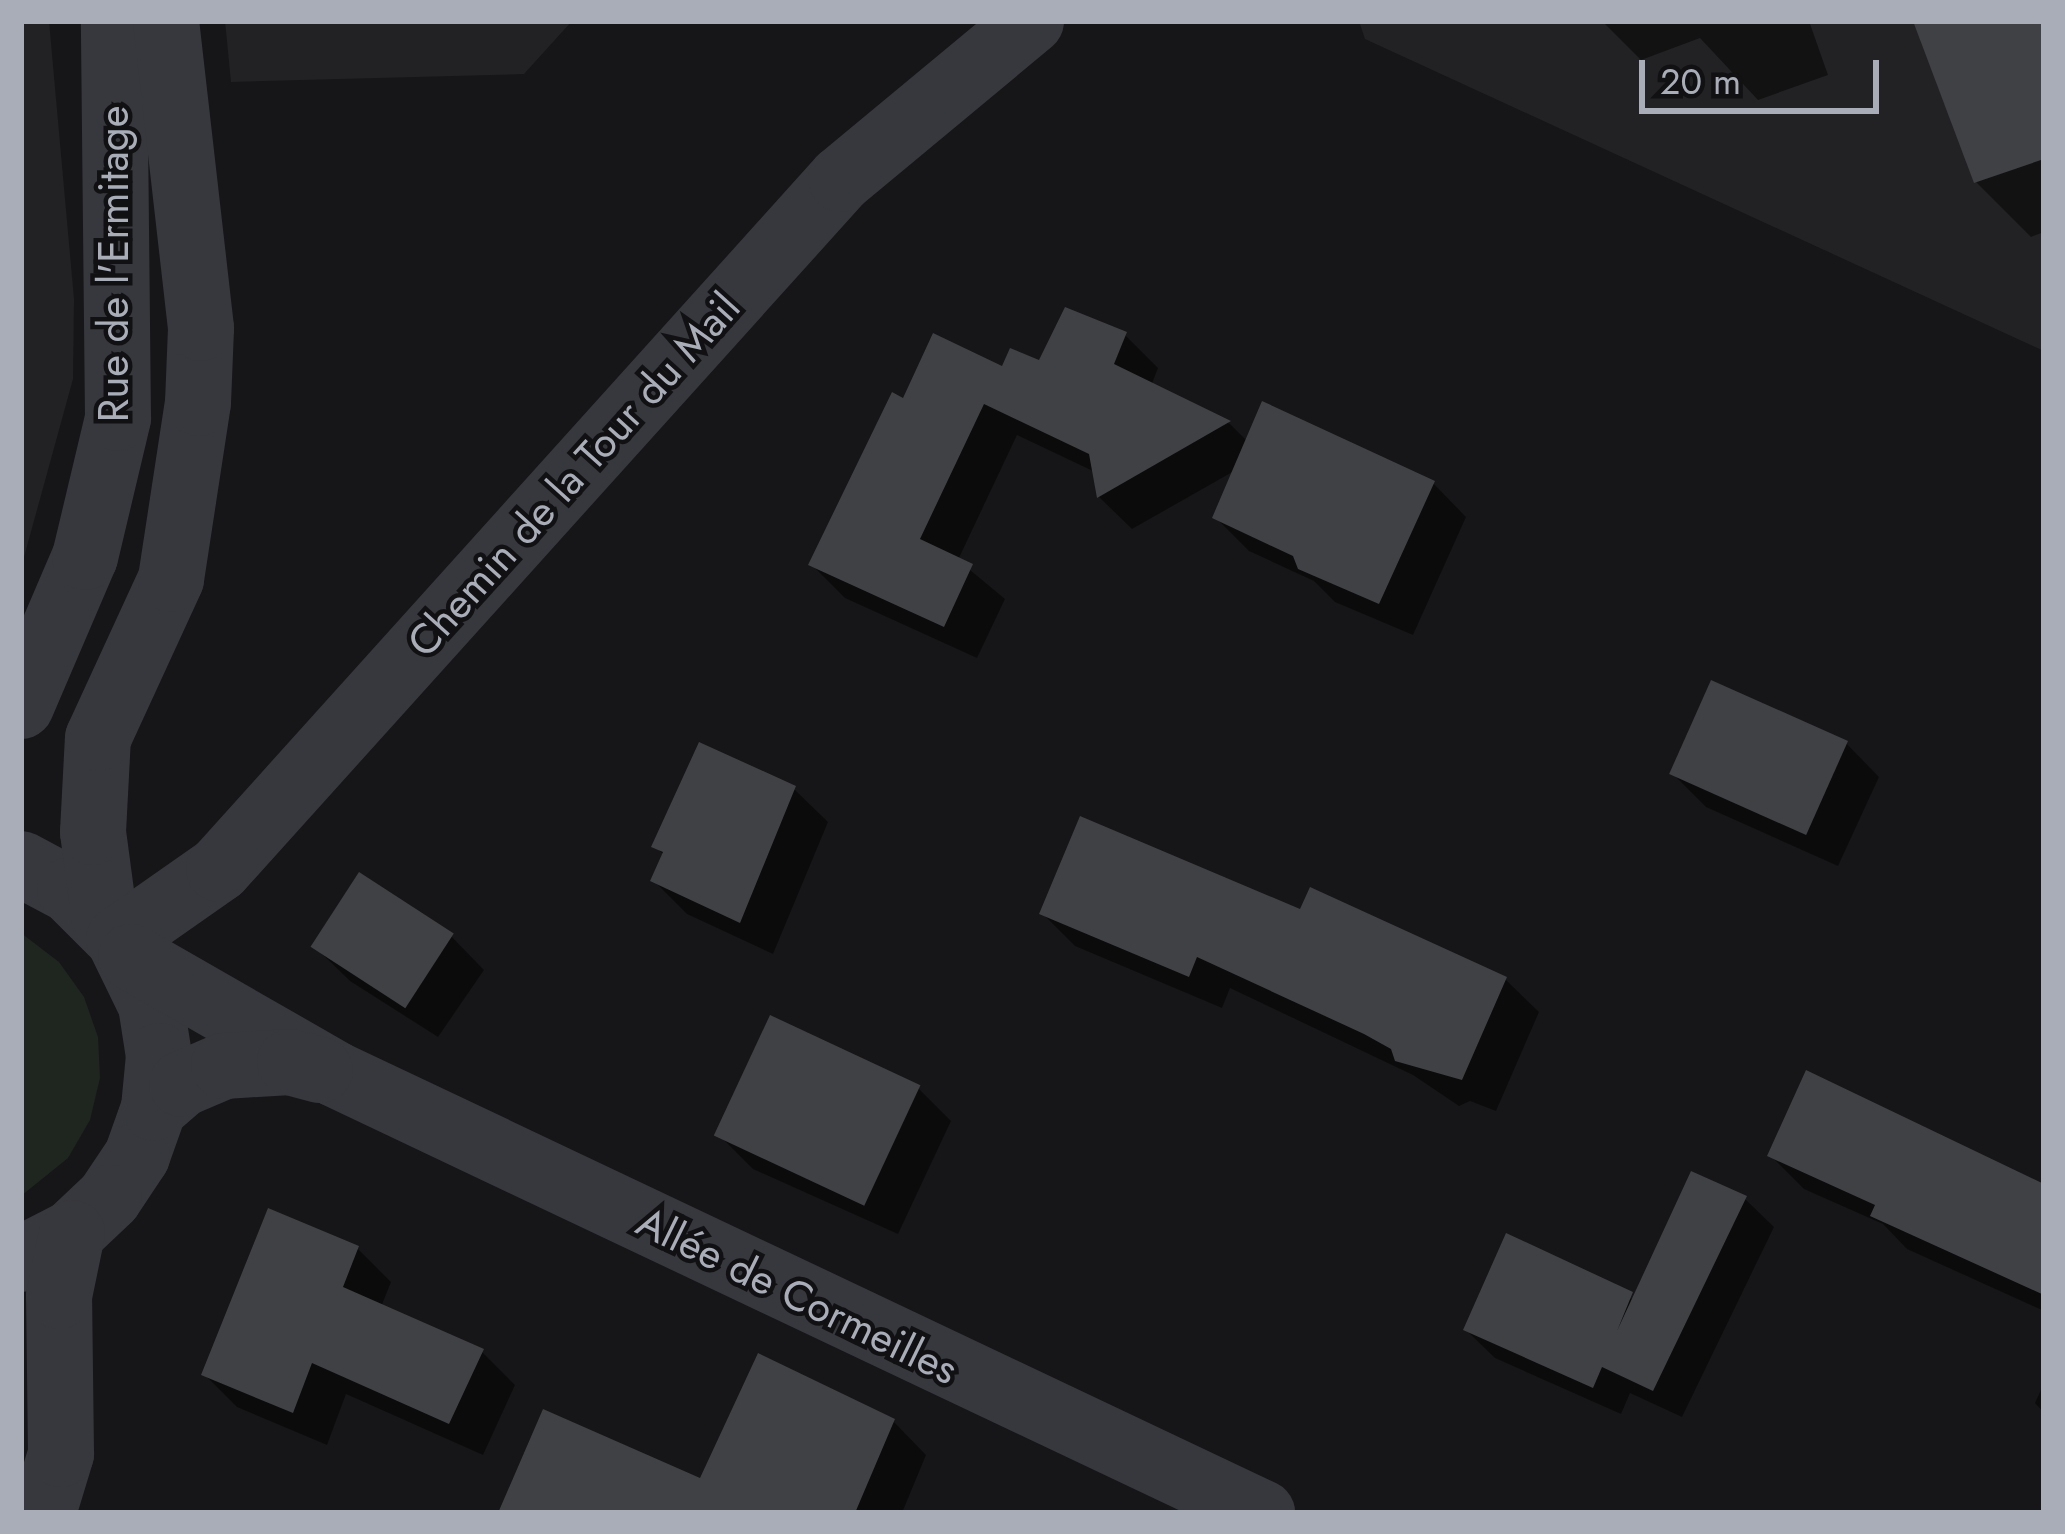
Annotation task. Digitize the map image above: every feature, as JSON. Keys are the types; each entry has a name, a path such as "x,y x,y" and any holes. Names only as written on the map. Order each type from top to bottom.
{"street":[{"name":"Rue de l'Ermitage","path":"21,706 85,557 118,418 114,21"},
{"name":"Rue de l'Ermitage","path":"154,1108 154,1022 118,939 93,832 98,738 171,579 198,403 201,328 166,21"},
{"path":"941,94 957,21"},
{"name":"Chemin de la Tour du Mail","path":"118,939 219,869 841,179 1030,21"},
{"name":"Allée de Cormeilles","path":"21,864 70,890 118,939 334,1074 1262,1513"},
{"name":"Allée de Cormeilles","path":"154,1108 182,1084 224,1066 290,1062 334,1074"},
{"path":"43,1513 61,1454 58,1295 46,1246 137,1156 154,1108"}],"shaded area":[{"path":"21,21 49,21 74,299 73,379 21,568"},
{"path":"225,21 572,21 524,74 231,82"},
{"path":"1359,21 2044,21 2044,351 1365,39"},
{"path":"21,933 59,962 84,997 98,1037 100,1078 90,1120 68,1158 21,1196"}],"building":[{"path":"1913,21 2044,21 2044,159 1974,183"},
{"path":"1065,307 1127,332 1114,364 1231,421 1097,498 1089,454 984,404 920,539 973,564 944,627 808,565 892,392 903,398 933,333 1002,366 1010,348 1039,360"},
{"path":"1262,401 1435,481 1379,604 1298,569 1293,556 1212,518"},
{"path":"1711,680 1848,741 1806,835 1669,774"},
{"path":"699,742 796,786 740,923 650,881 663,852 651,847"},
{"path":"1080,816 1300,909 1310,887 1507,977 1462,1080 1395,1061 1391,1049 1364,1034 1197,957 1189,977 1039,914"},
{"path":"359,872 454,934 405,1008 311,947"},
{"path":"770,1015 920,1085 864,1206 714,1136"},
{"path":"1806,1070 2044,1184 2044,1295 1870,1216 1875,1205 1767,1156"},
{"path":"1691,1171 1747,1196 1653,1391 1602,1367 1593,1388 1463,1330 1506,1233 1633,1292 1617,1331"},
{"path":"268,1208 359,1246 343,1287 484,1349 449,1424 312,1363 293,1413 201,1375"},
{"path":"758,1353 895,1419 855,1513 498,1513 543,1409 700,1478"}]}
